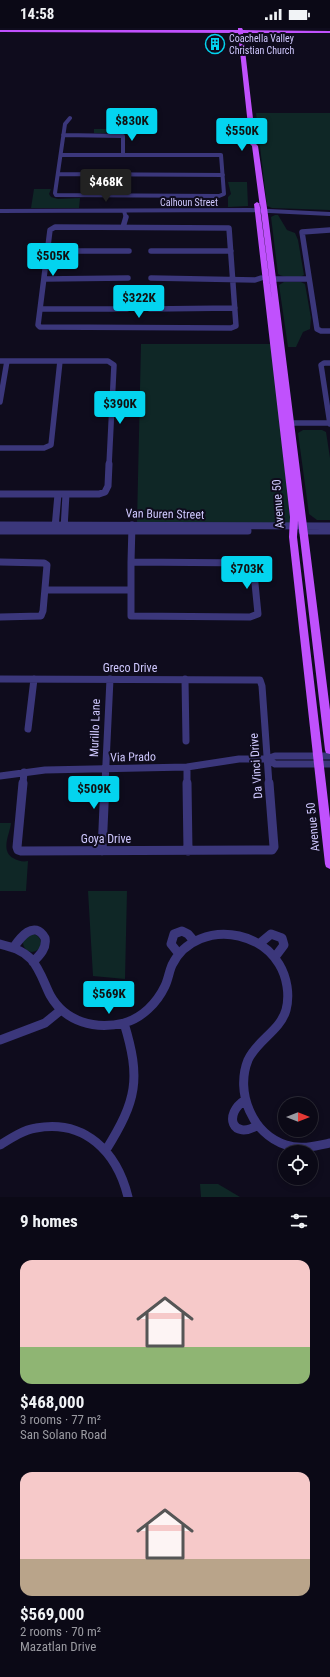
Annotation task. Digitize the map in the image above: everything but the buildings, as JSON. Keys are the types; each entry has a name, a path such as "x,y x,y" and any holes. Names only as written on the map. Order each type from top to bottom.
{"main road":[{"path":"0,31 240,30 330,32"},
{"name":"Avenue 50","path":"240,30 253,144 250,146 261,211 267,279 288,425 299,529 313,609 330,750"},
{"name":"Avenue 50","path":"299,529 296,562 308,666 322,764 330,864"},
{"path":"296,562 302,579 305,602 313,609 306,616 311,657 308,666"}],"street":[{"path":"61,155 221,155 224,195 56,195 58,174 65,124 70,118"},
{"path":"63,135 123,136 123,155"},
{"path":"58,174 223,175"},
{"name":"Calhoun Street","path":"0,211 124,213 261,211 330,214"},
{"path":"123,226 126,216 124,213"},
{"path":"123,226 229,228 235,278 235,328 45,328 38,326 50,230 55,227 123,226"},
{"path":"330,230 302,231 309,279 319,330 330,331"},
{"path":"48,252 130,251"},
{"path":"151,251 231,251"},
{"path":"44,279 128,278"},
{"path":"151,278 235,278 255,280 309,279"},
{"path":"150,309 236,308"},
{"path":"40,309 127,309"},
{"path":"0,402 3,361 111,362 114,365 108,486 105,492 99,494 0,494"},
{"path":"0,448 44,448 50,446 52,442 60,361"},
{"path":"288,425 330,425 322,364 330,363"},
{"path":"55,528 58,494"},
{"path":"64,528 66,494"},
{"name":"Van Buren Street","path":"0,524 55,528"},
{"name":"Van Buren Street","path":"299,529 330,526"},
{"name":"Van Buren Street","path":"0,531 55,528 132,528 299,529 330,531"},
{"path":"131,562 252,563 254,568 258,611 256,616 131,616 130,590 132,528"},
{"path":"0,562 46,564 45,590 41,616 0,617"},
{"path":"45,590 130,590"},
{"name":"Greco Drive","path":"0,679 260,680"},
{"path":"28,729 34,679"},
{"name":"Murillo Lane","path":"102,851 110,679"},
{"path":"185,679 186,741"},
{"name":"Da Vinci Drive","path":"260,680 262,686 273,842 272,850"},
{"name":"Via Prado","path":"322,764 330,756"},
{"name":"Via Prado","path":"0,776 24,772 64,769 187,768 239,759 267,759 275,764 330,764"},
{"path":"187,768 188,851"},
{"name":"Goya Drive","path":"24,772 17,842 18,850 272,850"},
{"path":"13,948 25,933 34,930 40,932 44,935 46,941 45,946 33,962"},
{"path":"179,954 172,944 174,934 182,931 188,934 194,941"},
{"path":"0,944 13,948 33,962 44,978 50,994 61,1010 76,1020 91,1025 124,1024 142,1014 156,1000 165,986 172,964 179,954 194,941 211,935 226,933 243,936 259,944 275,957 283,971 287,984 286,1010 274,1031 256,1047 248,1060 244,1076 245,1100 258,1125 271,1137 286,1145 310,1147 330,1143"},
{"path":"259,944 271,934 282,938 284,945 275,957"},
{"path":"0,1040 45,1023 61,1010"},
{"path":"106,1150 125,1117 133,1093 134,1064 124,1024"},
{"path":"245,1100 240,1102 233,1110 232,1120 234,1126 238,1131 244,1132 249,1131 258,1125"},
{"path":"0,1144 29,1130 38,1128 64,1128 82,1134 106,1150 121,1171 127,1187 128,1197"}],"green space":[{"path":"256,113 330,113 330,210 272,208 267,206"},
{"path":"94,129 129,129 124,133 94,133"},
{"path":"228,182 247,182 248,206 228,207 228,197 231,194"},
{"path":"34,189 51,189 49,194 51,197 58,199 80,198 79,208 31,208"},
{"path":"278,215 287,230 295,233 298,240 304,275 291,278 278,274 271,217"},
{"path":"284,282 301,282 305,284 311,318 310,329 303,332 296,347 288,347 279,285"},
{"path":"141,344 271,344 291,523 137,523"},
{"path":"303,430 322,430 326,432 330,458 330,520 317,520 309,514 298,433"},
{"path":"0,823 11,823 6,846 9,855 19,861 28,861 26,891 0,891"},
{"path":"88,891 127,891 125,979 93,976"},
{"path":"32,934 38,937 41,943 38,949 32,952 26,949 23,943 26,937"},
{"path":"200,1184 218,1184 240,1197 201,1197"}],"place":[{"name":"Coachella Valley Christian Church","path":"215,44"}]}
